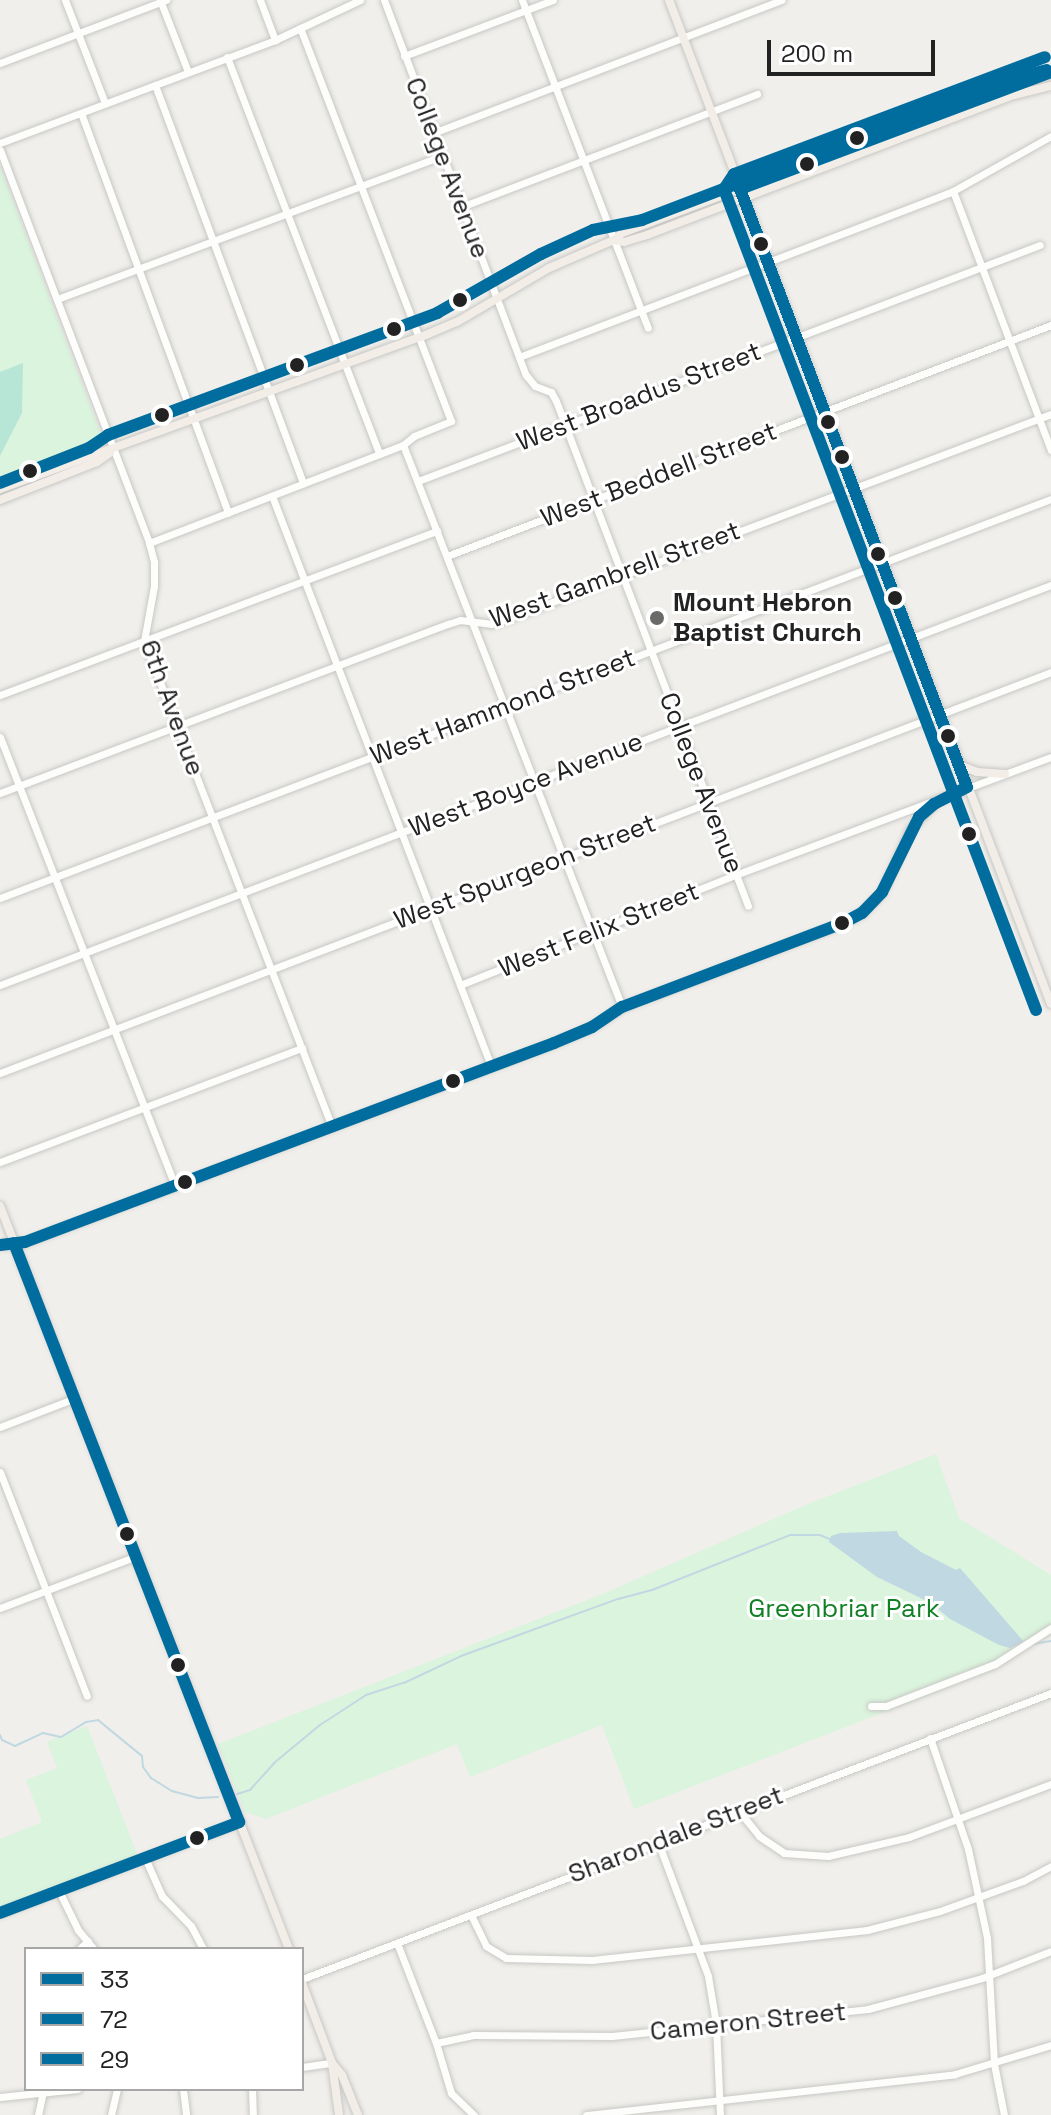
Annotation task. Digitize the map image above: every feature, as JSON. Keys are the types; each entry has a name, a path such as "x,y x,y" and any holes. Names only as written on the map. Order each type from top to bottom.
{"main road":[{"path":"669,0 1051,1004"},
{"path":"0,489 94,454 195,422 421,337 497,300 549,268 614,240 622,233 1051,72"},
{"path":"614,240 624,242 744,201 1014,95 1051,86"},
{"path":"850,147 851,160"},
{"path":"0,500 97,462 114,450"},
{"path":"959,765 977,772 1005,774"},
{"path":"0,1206 288,1947"},
{"path":"304,1986 332,2063 339,2115"},
{"path":"332,2063 337,2066 358,2115"}],"street":[{"path":"65,0 105,103"},
{"path":"260,0 275,40"},
{"path":"0,143 275,40 349,2 360,0"},
{"name":"College Avenue","path":"384,0 519,357 530,381 551,392 566,425 748,906"},
{"path":"522,0 648,328"},
{"path":"404,56 553,0"},
{"path":"433,133 781,0"},
{"path":"0,63 163,1 188,72"},
{"path":"149,543 403,445 414,436 449,424 451,416 300,28"},
{"path":"227,57 379,454"},
{"path":"155,85 303,483"},
{"path":"461,207 757,94"},
{"path":"81,113 228,513"},
{"path":"519,357 953,191 1051,136"},
{"name":"6th Avenue","path":"0,150 149,543 154,562 154,586 144,641 332,1127"},
{"path":"57,299 442,156"},
{"path":"953,191 1051,450"},
{"name":"West Broadus Street","path":"418,481 1040,245"},
{"name":"West Beddell Street","path":"447,556 1051,325"},
{"name":"West Gambrell Street","path":"0,793 448,624 472,622 478,625 499,621 1051,414"},
{"path":"403,445 622,1007"},
{"path":"272,496 491,1066"},
{"name":"West Hammond Street","path":"0,898 1051,499"},
{"path":"0,695 437,531"},
{"name":"West Boyce Avenue","path":"0,985 1051,585"},
{"name":"West Spurgeon Street","path":"0,1073 1051,672"},
{"path":"0,737 175,1186"},
{"name":"West Felix Street","path":"460,985 594,934 735,875 934,804 967,787 1051,757"},
{"path":"0,1245 14,1243 175,1186 578,1033 622,1007 862,913 890,878 911,827 934,804"},
{"path":"893,817 911,827"},
{"path":"0,1162 302,1048"},
{"path":"0,1427 75,1398"},
{"path":"0,1472 87,1696"},
{"path":"0,1608 137,1556"},
{"path":"871,1706 886,1706 1007,1657 1051,1628"},
{"name":"Sharondale Street","path":"304,1980 1051,1693"},
{"path":"930,1738 979,1897 987,1938 994,2064 1004,2115"},
{"path":"739,1811 768,1844 784,1853 809,1857 848,1853 957,1819 1051,1784"},
{"path":"0,1913 239,1822"},
{"path":"658,1842 700,1950 716,2024 720,2115"},
{"path":"145,1858 162,1896 191,1926 202,1947"},
{"path":"471,1915 486,1946 515,1960 592,1960 867,1930 979,1897 1051,1866"},
{"path":"59,1891 78,1930 92,1947"},
{"path":"81,1947 88,1941"},
{"path":"397,1943 436,2043 451,2093 474,2115"},
{"name":"Cameron Street","path":"436,2043 473,2035 591,2037 868,2009 989,1976 1051,1951"},
{"path":"586,2115 889,2084 994,2064 1051,2045"},
{"path":"304,2067 332,2063"},
{"path":"0,2097 43,2091 38,2115"},
{"path":"111,2115 117,2091"},
{"path":"183,2091 186,2115"},
{"path":"252,2091 253,2115"}],"green space":[{"path":"0,166 103,439 100,446 0,485"},
{"path":"23,363 22,413 0,456 0,372"},
{"name":"Greenbriar Park","path":"936,1454 959,1518 1051,1575 1051,1625 993,1670 634,1809 602,1725 470,1777 457,1744 266,1819 245,1812 218,1744 605,1593 803,1506"},
{"path":"87,1726 138,1856 0,1909 0,1839 42,1822 26,1780 57,1768 47,1742"}],"water":[{"path":"897,1531 899,1536 921,1552 956,1570 960,1568 1024,1642 1010,1648 999,1645 950,1619 931,1603 877,1577 829,1542 831,1536 840,1533"}],"waterway":[{"path":"237,1794 250,1790 274,1763 320,1725 366,1695 404,1683 461,1656 618,1599 652,1590 790,1535 820,1535 832,1540"},
{"path":"1028,1645 1051,1641"},
{"path":"0,1735 2,1740 15,1746 43,1733 61,1737 86,1722 98,1720 142,1756 143,1767 151,1778 172,1791 198,1798 218,1797"}],"transit line":[{"name":"72","path":"1036,1010 724,189 734,174 1045,57"},
{"name":"29","path":"0,483 89,448 108,435 437,313 541,254 593,230 642,220 1008,80 1047,70"},
{"name":"33","path":"967,787 740,189 1051,72"},
{"name":"33","path":"0,1245 25,1242 554,1043 592,1027 622,1007 843,923 862,913 882,892 919,817 934,804 967,787"},
{"name":"33","path":"0,1913 239,1822 14,1243"}],"place":[{"name":"Mount Hebron Baptist Church","path":"657,618"}]}
